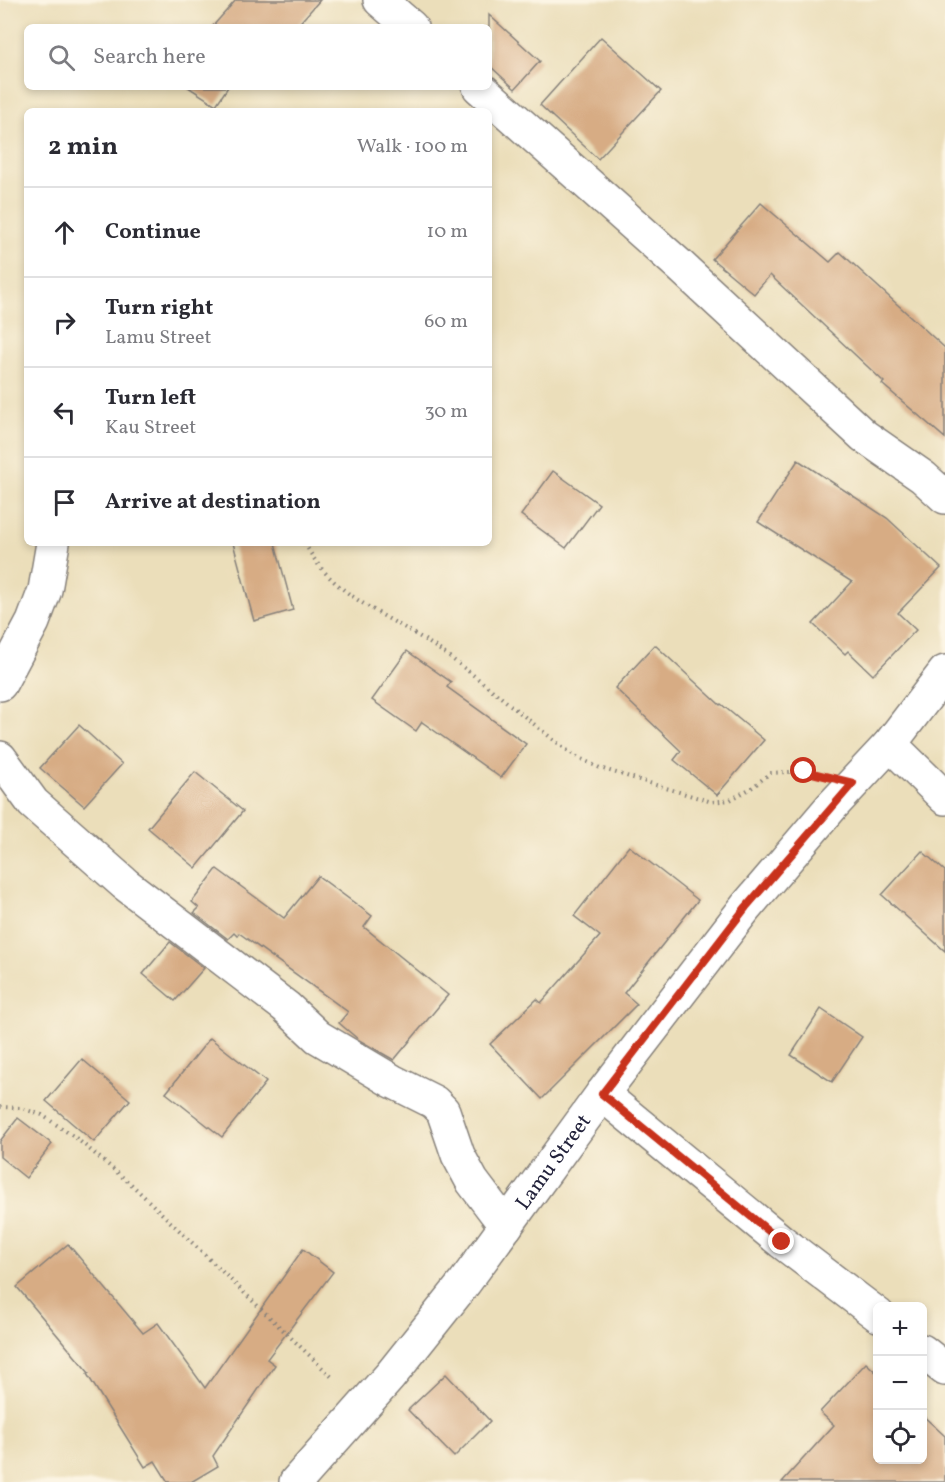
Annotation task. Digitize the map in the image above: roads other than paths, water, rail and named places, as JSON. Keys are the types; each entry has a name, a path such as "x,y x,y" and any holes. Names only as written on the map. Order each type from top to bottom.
{"street":[{"path":"380,0 408,24"},
{"path":"482,90 678,264 864,436 923,477 945,497"},
{"path":"0,684 33,622 45,590 52,546"},
{"name":"Lamu Street","path":"296,1482 364,1406 465,1282 602,1094 746,907 853,783 890,744 945,672"},
{"path":"890,744 945,798"},
{"path":"0,758 33,803 124,884 286,1007 318,1036 392,1082 434,1102 446,1118 458,1155 472,1181 506,1226"},
{"path":"602,1094 782,1242 873,1311"},
{"path":"927,1355 945,1369"}]}
